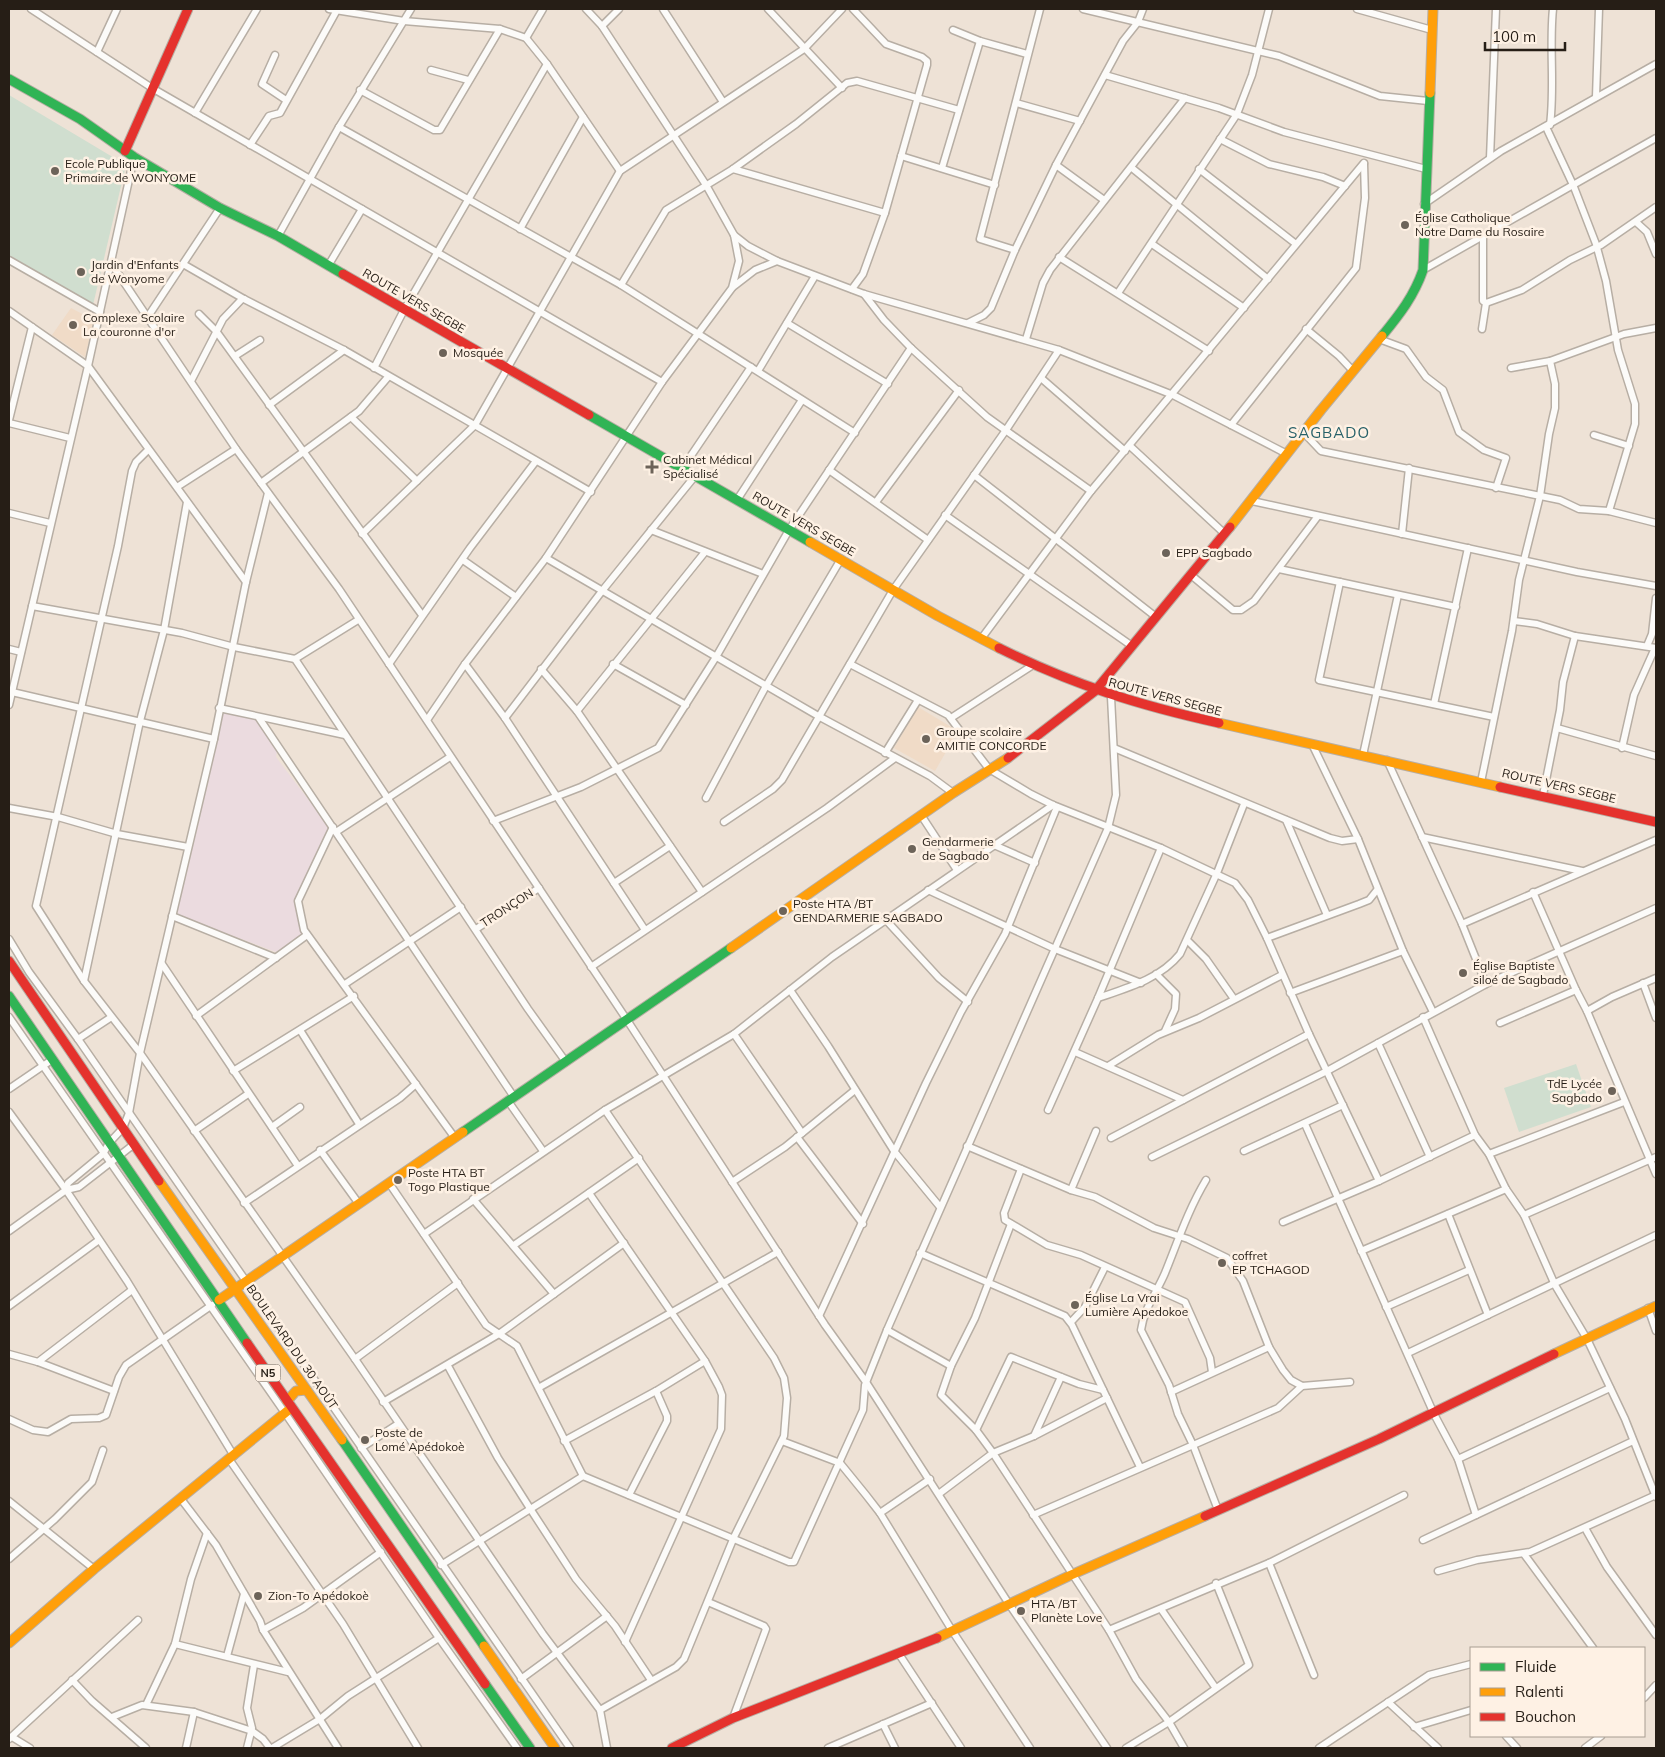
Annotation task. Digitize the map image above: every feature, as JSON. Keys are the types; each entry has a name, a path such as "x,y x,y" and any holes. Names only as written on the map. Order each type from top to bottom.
{"main road":[{"path":"125,151 188,9"},
{"path":"219,1300 238,1290 281,1257 1039,735 1095,691 1226,534 1287,454 1411,299 1423,270 1424,204 1433,9"},
{"name":"ROUTE VERS SEGBE","path":"9,79 80,119 134,157 220,208 278,236 893,590 981,639 1034,665 1110,697 1656,822"},
{"name":"BOULEVARD DU 30 AOÛT","path":"9,961 30,996 68,1048 133,1145 238,1290 555,1748"},
{"name":"N5","path":"9,996 530,1748"},
{"path":"57,1046 68,1048 65,1062 53,1058 57,1046"},
{"path":"672,1748 733,1718 953,1632 1072,1575 1434,1414 1652,1307"},
{"path":"296,1409 296,1391 306,1390"},
{"path":"9,1644 94,1569 232,1457 312,1398"}],"street":[{"path":"31,9 41,12 152,88 662,382"},
{"path":"97,52 116,9"},
{"path":"195,113 257,9"},
{"path":"328,9 404,21 500,29 526,38 547,64 620,171"},
{"path":"278,236 338,127 411,9"},
{"path":"526,38 543,9"},
{"path":"586,9 602,26 706,185 734,235 738,261 732,288"},
{"path":"602,26 619,9"},
{"path":"663,9 723,102"},
{"path":"768,9 842,88"},
{"path":"362,534 475,425 620,171 804,49 842,9"},
{"path":"852,9 886,44 922,57 927,61 885,213 862,274 852,288"},
{"path":"1015,250 980,239 1040,9"},
{"path":"1083,9 1257,51 1323,72 1380,96 1428,101"},
{"path":"968,323 984,315 991,308 1015,250 1056,165 1123,41 1138,22 1143,9"},
{"path":"1118,294 1237,114 1252,75 1269,9"},
{"path":"1360,9 1432,30"},
{"path":"1490,158 1496,9"},
{"path":"1553,9 1551,27 1553,98 1548,126 1574,186 1596,248 1606,282 1615,338 1635,404 1636,417 1629,446 1609,511"},
{"path":"1596,97 1599,9"},
{"path":"250,145 269,116 280,113 337,10"},
{"path":"360,90 434,130 440,130 500,29"},
{"path":"953,30 980,41 1027,54"},
{"path":"942,168 980,41"},
{"path":"275,55 262,84 286,100"},
{"path":"374,368 437,252 547,64"},
{"path":"1424,204 1490,158 1656,64"},
{"path":"431,70 468,80"},
{"path":"1105,75 1237,114 1284,132 1426,169"},
{"path":"621,285 663,213 733,169 852,81 858,81 960,110"},
{"path":"1026,339 1043,283 1059,257 1132,168 1168,117 1185,98"},
{"path":"1016,103 1080,121"},
{"path":"520,229 583,117"},
{"path":"338,127 621,285 855,433"},
{"path":"1423,270 1656,138"},
{"path":"1220,139 1269,164 1323,177 1345,186"},
{"path":"981,639 1091,491 1364,164 1368,155"},
{"path":"901,156 995,185"},
{"path":"9,705 88,366 134,157"},
{"path":"1231,425 1358,263 1365,198 1364,164"},
{"path":"1056,165 1104,200"},
{"path":"1132,168 1268,279"},
{"path":"733,169 885,213"},
{"path":"1199,169 1296,244"},
{"path":"1486,303 1522,290 1570,260 1596,248 1656,207"},
{"path":"147,318 220,208"},
{"path":"328,266 362,209"},
{"path":"1636,222 1647,232 1656,254"},
{"path":"734,235 748,246 777,261 864,294 1026,339 1173,395 1287,454"},
{"path":"1482,329 1486,303 1483,301 1483,237"},
{"path":"1152,244 1244,308"},
{"path":"1059,257 1209,351"},
{"path":"9,260 100,312"},
{"path":"426,720 465,664 546,558 627,438 662,382 732,288 755,270 777,261"},
{"path":"111,263 236,449 328,573 627,1020 819,1316 866,1382 940,1493 1009,1604 1108,1748"},
{"path":"183,264 244,299 344,350 591,492"},
{"path":"758,371 815,276"},
{"path":"864,294 877,313 910,348 987,417 1091,491"},
{"path":"191,381 216,331 227,314 244,299"},
{"path":"9,311 88,366 246,582"},
{"path":"199,314 216,331 235,356 422,615"},
{"path":"787,323 888,384"},
{"path":"32,327 9,422 70,438"},
{"path":"1511,368 1550,361 1615,338 1656,328"},
{"path":"1306,329 1339,356 1353,371"},
{"path":"1379,339 1406,349 1426,377 1443,390 1458,432 1484,450 1506,458 1496,488"},
{"path":"235,356 260,340"},
{"path":"493,821 557,796 658,748 716,657 789,530 888,384 910,348"},
{"path":"269,405 344,350"},
{"path":"724,822 778,785 820,717 893,590 1006,430 1059,350"},
{"path":"1481,782 1514,620 1519,580 1526,560 1540,496 1556,400 1550,361"},
{"path":"682,468 751,366"},
{"path":"261,483 302,451 359,411 388,377"},
{"path":"1041,378 1128,448 1226,534"},
{"path":"876,502 959,390"},
{"path":"737,500 802,400"},
{"path":"351,417 417,482"},
{"path":"1304,433 1321,450 1540,496 1588,511 1609,511 1656,522"},
{"path":"1594,435 1629,446"},
{"path":"177,487 236,449"},
{"path":"148,450 133,467 118,546 100,618 58,817 36,906 84,981 110,1018 140,1053 281,1257 355,1360 557,1654 600,1710 607,1748"},
{"path":"389,664 422,615 536,461"},
{"path":"1402,534 1409,468"},
{"path":"829,470 928,540"},
{"path":"974,475 1156,617"},
{"path":"505,718 602,591 695,476"},
{"path":"66,1190 68,1183 103,1154 109,1142 123,1128 129,1113 140,1053 214,739 246,582 268,493"},
{"path":"1252,501 1577,572 1656,586"},
{"path":"84,981 140,721 164,630 186,502"},
{"path":"9,513 50,523"},
{"path":"945,515 1132,646"},
{"path":"1191,575 1237,610 1246,607 1254,601 1318,516"},
{"path":"651,530 763,574"},
{"path":"1434,704 1468,548"},
{"path":"577,711 705,552"},
{"path":"546,558 820,717 930,776 953,793"},
{"path":"706,798 766,686 841,559"},
{"path":"463,560 516,597"},
{"path":"1278,569 1456,607"},
{"path":"1340,582 1319,680 1494,717"},
{"path":"1363,755 1398,595"},
{"path":"1647,646 1652,634 1656,598"},
{"path":"32,606 164,630 295,659 358,620"},
{"path":"1514,620 1544,626 1575,636 1655,648 1636,691 1622,748"},
{"path":"1543,795 1557,728 1563,682 1575,636"},
{"path":"9,649 21,652"},
{"path":"295,659 566,1062"},
{"path":"465,664 505,718 645,930"},
{"path":"613,664 686,705"},
{"path":"850,664 951,718 989,769 1055,806 1161,848 1235,883 1241,889 1267,938 1290,993 1379,1181"},
{"path":"951,718 1034,665"},
{"path":"541,669 577,711 702,892"},
{"path":"12,692 214,739"},
{"path":"389,1183 486,1325 517,1346 584,1476 788,1562 794,1562 864,1406 866,1382 887,1330 1108,828 1116,795 1110,697"},
{"path":"885,753 918,700"},
{"path":"219,708 345,735"},
{"path":"259,718 408,940 543,1151"},
{"path":"1557,728 1622,748 1656,756"},
{"path":"1312,744 1358,839 1403,951 1433,1012"},
{"path":"1114,748 1244,804 1330,838 1342,841 1358,839"},
{"path":"450,756 388,798 334,829 298,900 306,935 354,996 455,1138"},
{"path":"591,967 827,808 895,758"},
{"path":"1388,760 1462,924 1486,984"},
{"path":"1098,998 1141,983 1173,963 1188,942 1244,804"},
{"path":"424,1234 605,1110 661,1074 695,1058 734,1034 885,919 1055,806"},
{"path":"819,1316 863,1224 894,1151 961,1012 1007,927 1035,863 1055,806"},
{"path":"9,808 58,817 117,834 188,847"},
{"path":"921,815 957,870"},
{"path":"1286,820 1327,915"},
{"path":"1422,837 1582,871"},
{"path":"1462,924 1656,840"},
{"path":"994,845 1035,863"},
{"path":"614,883 670,846"},
{"path":"1048,1110 1110,971 1161,848"},
{"name":"TRONÇON","path":"476,929 538,888"},
{"path":"928,890 1054,949 1141,983"},
{"path":"1267,938 1369,900 1377,890"},
{"path":"1533,892 1587,1011 1624,1102 1653,1158 1656,1174"},
{"path":"345,984 408,940 461,907"},
{"path":"1152,1157 1327,1072 1423,1017 1486,984 1656,908"},
{"path":"172,916 276,958"},
{"path":"885,919 938,978 968,1002"},
{"path":"196,1016 306,935"},
{"path":"9,939 29,972 78,1038 246,1284 570,1748"},
{"path":"1188,942 1206,959 1234,999"},
{"path":"1290,993 1403,951"},
{"path":"162,964 298,1166"},
{"path":"1156,974 1176,994 1175,1008 1165,1031"},
{"path":"1108,1066 1165,1031 1200,1018 1282,975"},
{"path":"1587,1011 1612,997 1656,978"},
{"path":"1643,984 1656,1018"},
{"path":"790,990 828,1046 894,1151 940,1207"},
{"path":"1500,1024 1576,990"},
{"path":"233,1072 354,996"},
{"path":"9,1017 209,1306 296,1409 381,1552 438,1638 517,1748"},
{"path":"1423,1017 1475,1135 1489,1154 1506,1189 1524,1215 1555,1285 1587,1339 1656,1496 1524,1554 1484,1559 1438,1571"},
{"path":"78,1038 110,1018"},
{"path":"300,1030 359,1124"},
{"path":"734,1034 800,1135 863,1224"},
{"path":"1111,1138 1309,1034"},
{"path":"1378,1043 1430,1157"},
{"path":"1075,1052 1183,1100"},
{"path":"9,1088 53,1058"},
{"path":"244,1203 320,1150 400,1098 416,1084"},
{"path":"732,1182 800,1135 854,1090"},
{"path":"194,1132 248,1094"},
{"path":"1489,1154 1624,1102"},
{"path":"1244,1151 1343,1105"},
{"path":"272,1128 300,1107"},
{"path":"600,1710 681,1662 708,1602 733,1539 782,1441 787,1419 784,1378 774,1358 605,1110"},
{"path":"9,1112 66,1190 132,1290 232,1457 322,1594 418,1748"},
{"path":"1305,1124 1434,1414 1458,1459 1476,1515"},
{"path":"1071,1190 1096,1132"},
{"path":"1283,1222 1379,1181 1475,1135"},
{"path":"9,1231 66,1190 79,1187 133,1145"},
{"path":"967,1146 1071,1190 1101,1200 1154,1228 1178,1235 1230,1260 1243,1281 1269,1347 1289,1378 1302,1386 1350,1382"},
{"path":"320,1150 359,1204"},
{"path":"514,1245 639,1158"},
{"path":"1524,1215 1653,1158"},
{"path":"1021,1169 1004,1213 1005,1220 1047,1245 1081,1255 1182,1300 1189,1306 1210,1358 1212,1372"},
{"path":"1206,1180 1178,1235 1141,1330 1171,1392 1178,1414 1193,1445 1218,1510"},
{"path":"1361,1252 1506,1189"},
{"path":"589,1192 705,1361 721,1392 722,1425 625,1642"},
{"path":"473,1199 554,1294"},
{"path":"1448,1214 1488,1315"},
{"path":"1011,1224 975,1318 951,1366 941,1395 976,1430 993,1453 1109,1630 1136,1679 1169,1722 1184,1748"},
{"path":"1408,1353 1555,1285 1656,1235"},
{"path":"9,1306 99,1240"},
{"path":"383,1402 448,1366 499,1334 624,1243"},
{"path":"540,1388 671,1311 778,1252"},
{"path":"920,1253 1062,1314 1071,1322 1140,1466"},
{"path":"1071,1322 1085,1307 1105,1267"},
{"path":"1386,1307 1469,1270"},
{"path":"355,1360 458,1283"},
{"path":"38,1362 132,1290"},
{"path":"9,1420 33,1430 52,1431 72,1419 99,1418 106,1415 126,1365 219,1300"},
{"path":"1652,1307 1656,1330"},
{"path":"887,1330 951,1366"},
{"path":"1171,1392 1269,1347"},
{"path":"9,1354 38,1362 114,1391"},
{"path":"976,1430 1010,1357 1061,1377 1103,1390"},
{"path":"564,1440 656,1391 705,1361"},
{"path":"448,1366 498,1458 531,1510 576,1578 607,1616 651,1680"},
{"path":"1034,1436 1061,1377"},
{"path":"1033,1514 1102,1486 1140,1466 1278,1408 1302,1386"},
{"path":"1458,1459 1610,1388"},
{"path":"629,1496 667,1421 667,1416 656,1391"},
{"path":"940,1493 993,1453 1034,1436 1107,1398"},
{"path":"361,1448 398,1424"},
{"path":"782,1441 840,1463 880,1513 953,1632 1030,1748"},
{"path":"1423,1540 1633,1441"},
{"path":"9,1559 44,1529 92,1482 103,1450"},
{"path":"441,1564 584,1476"},
{"path":"880,1513 930,1479"},
{"path":"1109,1630 1161,1609 1216,1583 1269,1563 1404,1495"},
{"path":"181,1499 230,1567 260,1621 263,1630 288,1672 338,1748"},
{"path":"9,1501 94,1569"},
{"path":"1585,1528 1607,1567 1656,1635"},
{"path":"146,1705 174,1644 191,1579 207,1533"},
{"path":"263,1630 297,1612 381,1552"},
{"path":"1524,1554 1592,1647"},
{"path":"1269,1563 1314,1675"},
{"path":"1126,1748 1169,1722 1215,1687 1249,1665 1216,1583"},
{"path":"227,1656 244,1594"},
{"path":"708,1602 764,1626 766,1629 733,1718"},
{"path":"1161,1609 1215,1687"},
{"path":"521,1679 607,1616"},
{"path":"30,1748 10,1738 138,1620"},
{"path":"112,1717 146,1705 194,1712 252,1731 271,1748 320,1718 342,1701 438,1638"},
{"path":"174,1644 288,1672"},
{"path":"899,1654 961,1748"},
{"path":"1319,1748 1328,1746 1429,1675 1470,1664"},
{"path":"246,1748 252,1731 247,1708 254,1665"},
{"path":"72,1680 139,1745 146,1748"},
{"path":"1645,1697 1656,1685"},
{"path":"1388,1702 1438,1748"},
{"path":"828,1748 932,1703"},
{"path":"1414,1726 1470,1710"},
{"path":"186,1748 194,1712"},
{"path":"883,1724 895,1748"},
{"path":"1507,1737 1517,1748"},
{"path":"1585,1748 1600,1737"}],"shaded area":[{"name":"Complexe Scolaire La couronne d'or","path":"71,308 94,320 85,357 52,335"},
{"name":"Groupe scolaire AMITIE CONCORDE","path":"918,707 958,731 935,771 894,748"},
{"path":"219,711 258,718 277,751 276,757 329,827 296,899 303,934 276,952 177,915"}],"green space":[{"name":"Ecole Publique Primaire de WONYOME","path":"9,95 126,165 93,305 9,255"},
{"path":"1576,1064 1591,1107 1519,1132 1504,1088"}],"traffic: fast":[{"path":"9,79 80,119 134,157 220,208 278,236 343,274"},
{"path":"1382,336 1406,304 1423,270 1430,93"},
{"path":"589,415 810,542"},
{"path":"463,1132 731,948"},
{"path":"9,996 247,1343"},
{"path":"342,1440 484,1646"},
{"path":"485,1684 530,1748"}],"traffic: slow":[{"path":"1430,93 1433,9"},
{"path":"1230,527 1321,410 1382,336"},
{"path":"810,542 938,616 999,648"},
{"path":"1219,723 1500,787"},
{"path":"731,948 953,793 1008,758"},
{"path":"219,1300 463,1132"},
{"path":"159,1181 342,1440"},
{"path":"1554,1354 1656,1306"},
{"path":"287,1401 296,1391 306,1390"},
{"path":"9,1643 94,1569 291,1408"},
{"path":"937,1638 1071,1575 1205,1516"},
{"path":"484,1646 555,1748"}],"traffic: jam":[{"path":"125,151 188,9"},
{"path":"343,274 589,415"},
{"path":"1008,758 1095,691 1230,527"},
{"path":"999,648 1054,673 1107,693 1219,723"},
{"path":"1500,787 1656,822"},
{"path":"9,961 159,1181"},
{"path":"247,1343 485,1684"},
{"path":"1205,1516 1379,1439 1554,1354"},
{"path":"672,1748 733,1718 937,1638"}],"place":[{"name":"Ecole Publique Primaire de WONYOME","path":"55,171"},
{"name":"Église Catholique Notre Dame du Rosaire","path":"1405,225"},
{"name":"Jardin d'Enfants de Wonyome","path":"81,272"},
{"name":"Complexe Scolaire La couronne d'or","path":"73,325"},
{"name":"Mosquée","path":"443,353"},
{"name":"Cabinet Médical Spécialisé","path":"652,467"},
{"name":"EPP Sagbado","path":"1166,553"},
{"name":"Groupe scolaire AMITIE CONCORDE","path":"926,739"},
{"name":"Gendarmerie de Sagbado","path":"912,849"},
{"name":"Poste HTA /BT GENDARMERIE SAGBADO","path":"783,911"},
{"name":"Église Baptiste siloé de Sagbado","path":"1463,973"},
{"name":"TdE Lycée Sagbado","path":"1612,1091"},
{"name":"Poste HTA BT Togo Plastique","path":"398,1180"},
{"name":"coffret EP TCHAGOD","path":"1222,1263"},
{"name":"Église La Vrai Lumière Apedokoe","path":"1075,1305"},
{"name":"Poste de Lomé Apédokoè","path":"365,1440"},
{"name":"Zion-To Apédokoè","path":"258,1596"},
{"name":"HTA /BT Planète Love","path":"1021,1611"}],"district":[{"name":"SAGBADO","path":"1329,433"}]}
